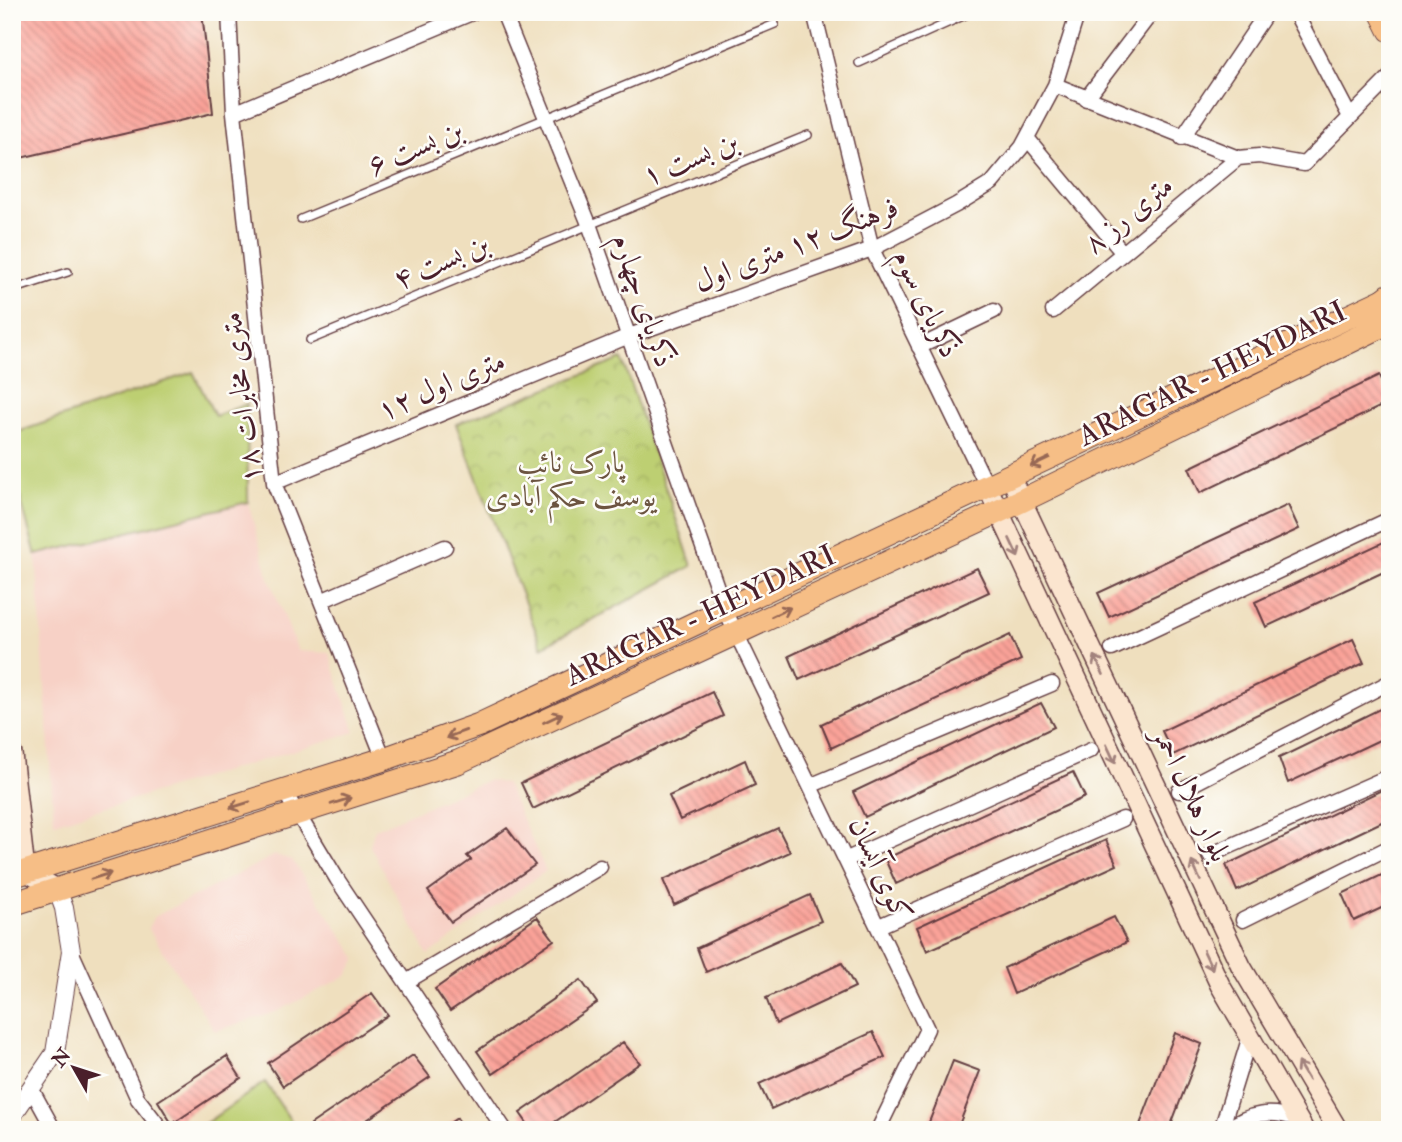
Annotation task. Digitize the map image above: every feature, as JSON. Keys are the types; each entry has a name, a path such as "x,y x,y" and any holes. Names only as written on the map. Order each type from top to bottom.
{"main road":[{"path":"1381,12 1390,30"},
{"name":"ARAGAR - HEYDARI","path":"19,873 384,759 480,725 1388,297"},
{"name":"ARAGAR - HEYDARI","path":"12,904 297,816 458,762 1021,501 1390,322"},
{"name":"بلوار هلال احمر","path":"1010,476 1219,920 1281,1035 1338,1130"},
{"name":"بلوار هلال احمر","path":"987,486 1220,985 1301,1124"},
{"path":"12,754 19,873 57,889"},
{"path":"1253,1042 1281,1035"},
{"path":"1301,1124 1323,1104"}],"street":[{"name":"۱۸ متری مخابرات","path":"229,12 234,113 274,483 384,759"},
{"path":"234,113 474,12"},
{"name":"ذکریای چهارم","path":"503,12 589,224 725,610 736,633"},
{"name":"ذکریای سوم","path":"814,12 872,249 987,486"},
{"name":"فرهنگ ۱۲ متری اول","path":"629,336 872,249 992,183 1027,138 1055,85 1078,12"},
{"path":"1086,99 1152,12"},
{"path":"1182,138 1267,12"},
{"path":"1295,12 1349,115"},
{"path":"1055,85 1182,138 1238,158 1259,156 1304,164 1349,115 1390,77"},
{"path":"1027,138 1122,252"},
{"name":"۸ متری رز","path":"1052,311 1238,158"},
{"path":"919,347 994,311"},
{"name":"۱۲ متری اول","path":"274,483 629,336"},
{"path":"1112,649 1390,519"},
{"path":"321,601 444,547"},
{"name":"کوی آیسان","path":"736,633 928,1028 878,1130"},
{"path":"1179,791 1390,682"},
{"path":"812,785 1052,684"},
{"path":"847,859 1091,750"},
{"path":"1210,855 1390,776"},
{"path":"284,791 297,816 505,1130"},
{"path":"879,926 1123,819"},
{"path":"1243,920 1390,847"},
{"path":"406,982 600,867"},
{"path":"57,889 64,908 71,951 138,1099 162,1130"},
{"path":"12,1116 55,1053 71,951"},
{"path":"1221,1130 1253,1042"},
{"path":"32,1090 54,1130"},
{"path":"1226,1130 1255,1114 1276,1112 1301,1124"}],"lane":[{"path":"859,63 972,12"},
{"name":"بن بست ۶","path":"301,219 545,116 775,24"},
{"name":"بن بست ۱","path":"589,224 808,135"},
{"name":"بن بست ۴","path":"310,340 589,224"},
{"path":"12,290 68,272"}],"shaded area":[{"path":"248,502 268,575 298,651 329,653 355,732 54,823 36,555"},
{"path":"488,780 506,784 546,871 428,955 370,846 375,829"},
{"path":"275,855 292,860 357,958 347,976 276,1012 215,1031 148,928 154,917"}],"green space":[{"name":"پارک نائب یوسف حکم آبادی","path":"622,359 692,566 542,647 456,424"},
{"path":"193,372 215,416 247,404 248,502 36,555 12,469 12,434"},
{"path":"265,1082 297,1130 196,1130"}],"building":[{"path":"12,12 202,12 213,113 12,160"},
{"path":"1379,376 1390,402 1200,493 1189,468"},
{"path":"1288,505 1299,529 1109,617 1098,593"},
{"path":"1390,539 1390,569 1266,627 1255,602"},
{"path":"977,568 989,592 799,680 789,656"},
{"path":"1010,635 1021,660 831,748 821,724"},
{"path":"1353,639 1364,663 1173,755 1162,731"},
{"path":"712,692 723,716 533,809 521,783"},
{"path":"1041,703 1054,727 865,817 853,792"},
{"path":"1390,704 1390,735 1288,783 1279,758"},
{"path":"745,760 755,785 680,820 669,796"},
{"path":"1073,772 1085,797 896,884 885,859"},
{"path":"1390,786 1390,818 1237,891 1226,865"},
{"path":"507,828 535,865 451,922 428,891 471,860 467,856"},
{"path":"778,828 790,852 674,905 663,880"},
{"path":"1106,840 1117,865 927,951 917,927"},
{"path":"1390,871 1390,904 1354,921 1342,894"},
{"path":"810,895 821,921 706,972 697,948"},
{"path":"537,917 554,940 450,1011 435,989"},
{"path":"1114,917 1127,942 1014,994 1004,968"},
{"path":"842,963 855,987 776,1024 766,998"},
{"path":"581,980 597,1003 493,1074 477,1051"},
{"path":"372,993 388,1015 283,1086 268,1063"},
{"path":"873,1032 885,1057 771,1109 759,1084"},
{"path":"1175,1033 1202,1044 1169,1130 1138,1130"},
{"path":"623,1042 640,1063 543,1130 532,1130 520,1113"},
{"path":"413,1055 430,1077 352,1130 314,1130 311,1124"},
{"path":"227,1056 241,1078 172,1124 158,1101"},
{"path":"953,1061 980,1071 957,1130 926,1130"},
{"path":"457,1118 465,1130 440,1130"}]}
